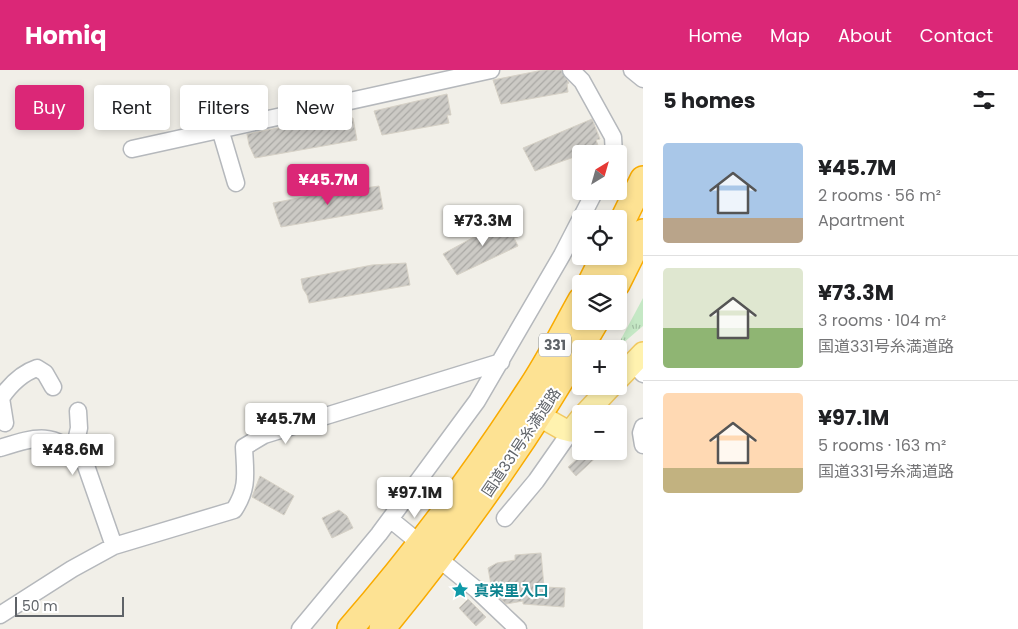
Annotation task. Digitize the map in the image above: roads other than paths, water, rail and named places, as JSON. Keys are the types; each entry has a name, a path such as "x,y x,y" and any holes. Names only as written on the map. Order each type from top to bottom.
{"highway":[{"path":"627,212 643,179"},
{"path":"622,275 643,232"},
{"name":"国道331号糸満道路","path":"382,629 529,391 572,316"},
{"name":"国道331号糸満道路","path":"350,629 430,552 540,416 591,330"}],"main road":[{"path":"627,372 640,363"},
{"path":"593,405 603,395"},
{"path":"540,416 563,429 572,426"}],"street":[{"path":"268,119 491,70"},
{"path":"571,70 582,81 613,137 613,145"},
{"path":"632,70 643,79"},
{"path":"132,149 216,130"},
{"path":"220,130 236,182"},
{"path":"300,629 379,534 477,401 562,255 590,200"},
{"path":"0,615 72,569 114,546 234,510 244,495 244,447 264,435 501,362"},
{"path":"5,423 1,398 7,389 27,372 37,368 46,373 52,387"},
{"path":"74,450 79,428 78,411"},
{"path":"643,427 640,433 643,445"},
{"path":"504,518 536,481 572,430"},
{"path":"0,448 46,437 74,450 84,460 114,546"},
{"path":"390,518 518,629"}],"place":[{"name":"真栄里入口","path":"460,590"}]}
